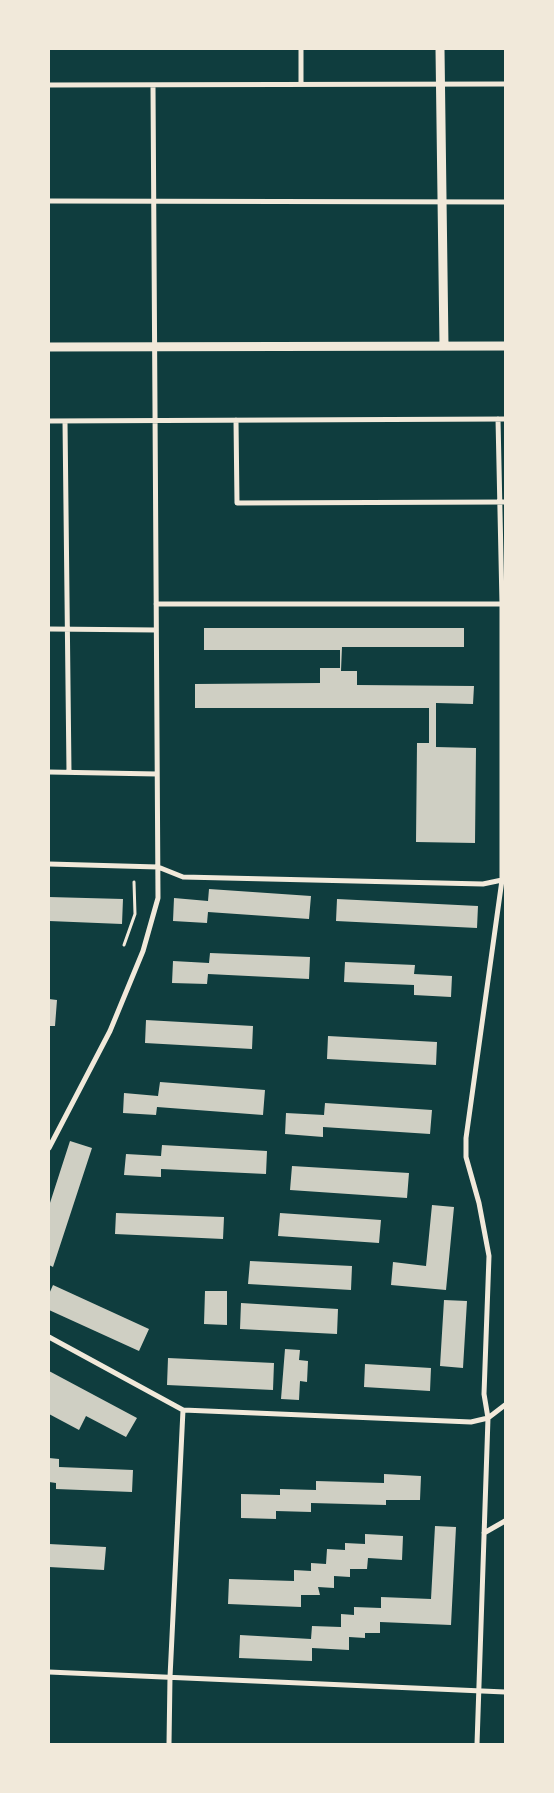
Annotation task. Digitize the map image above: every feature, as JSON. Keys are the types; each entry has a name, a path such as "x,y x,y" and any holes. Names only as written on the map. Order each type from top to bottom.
{"street":[{"path":"301,49 302,84"},
{"path":"440,49 444,346"},
{"path":"49,85 505,84"},
{"path":"49,1148 110,1031 143,951 158,898 153,85"},
{"path":"49,201 505,202"},
{"path":"49,347 505,346"},
{"path":"477,1744 488,1418 484,1394 489,1256 479,1203 466,1157 466,1138 502,880 504,604 498,419"},
{"path":"49,421 505,419"},
{"path":"236,420 237,502 502,502"},
{"path":"65,421 69,772"},
{"path":"156,604 504,604"},
{"path":"49,629 156,630"},
{"path":"49,772 157,774"},
{"path":"49,864 158,867 184,877 483,884 502,880"},
{"path":"49,1337 183,1410 471,1422 488,1418 505,1405"},
{"path":"169,1744 170,1677 183,1410"},
{"path":"484,1533 505,1521"},
{"path":"49,1672 505,1692"}],"lane":[{"path":"124,945 135,914 134,882"}],"building":[{"path":"204,628 464,628 464,647 342,647 341,671 357,671 357,685 474,686 473,704 436,703 436,747 476,748 475,843 416,842 417,743 429,743 429,708 195,708 195,684 320,683 320,668 340,668 340,650 204,650"},
{"path":"209,889 311,896 309,919 208,912 207,923 173,921 174,898 208,901"},
{"path":"49,897 123,899 122,924 49,921"},
{"path":"337,899 478,906 477,928 336,921"},
{"path":"210,953 310,957 309,979 208,974 207,984 172,983 173,961 209,963"},
{"path":"345,962 415,965 414,974 452,976 451,997 414,995 414,985 344,982"},
{"path":"49,999 57,1000 55,1026 49,1026"},
{"path":"146,1020 253,1026 252,1049 145,1043"},
{"path":"328,1036 437,1042 436,1065 327,1059"},
{"path":"160,1082 265,1090 263,1115 157,1107 156,1115 123,1113 124,1093 158,1096"},
{"path":"325,1103 432,1110 430,1134 323,1127 323,1137 285,1134 286,1113 324,1115"},
{"path":"70,1141 92,1148 53,1267 49,1265 49,1206"},
{"path":"162,1145 267,1151 266,1174 161,1169 161,1177 124,1175 126,1154 161,1156"},
{"path":"292,1166 409,1173 407,1198 290,1190"},
{"path":"432,1205 454,1207 446,1290 391,1285 393,1262 426,1266"},
{"path":"116,1213 224,1217 223,1239 115,1234"},
{"path":"280,1213 381,1220 379,1243 278,1236"},
{"path":"250,1261 352,1266 351,1290 248,1284"},
{"path":"53,1285 149,1329 139,1351 49,1310 49,1294"},
{"path":"205,1291 227,1291 227,1325 204,1324"},
{"path":"444,1300 467,1301 463,1368 440,1366"},
{"path":"241,1303 338,1309 337,1334 240,1329"},
{"path":"285,1349 300,1350 299,1360 308,1361 307,1382 300,1381 299,1400 281,1399"},
{"path":"168,1358 274,1363 273,1390 167,1385"},
{"path":"365,1364 431,1368 430,1391 364,1387"},
{"path":"49,1371 137,1418 126,1437 86,1416 79,1430 49,1414"},
{"path":"49,1458 59,1459 59,1467 133,1470 132,1492 56,1489 56,1483 49,1482"},
{"path":"384,1474 421,1476 420,1500 386,1500 386,1505 311,1503 311,1512 276,1511 276,1519 241,1518 241,1494 280,1495 280,1489 316,1490 316,1481 384,1483"},
{"path":"435,1526 456,1527 451,1625 380,1622 380,1633 365,1633 365,1638 349,1637 349,1650 312,1648 312,1661 239,1658 240,1635 311,1639 312,1626 341,1627 341,1614 354,1615 354,1607 381,1608 381,1597 431,1599"},
{"path":"365,1534 403,1536 402,1560 368,1558 367,1569 350,1569 350,1577 334,1576 334,1588 318,1587 320,1595 301,1595 301,1607 228,1604 229,1579 294,1581 294,1570 311,1571 311,1563 326,1564 327,1549 345,1550 345,1543 365,1544"},
{"path":"49,1544 106,1547 104,1570 49,1567"}]}
